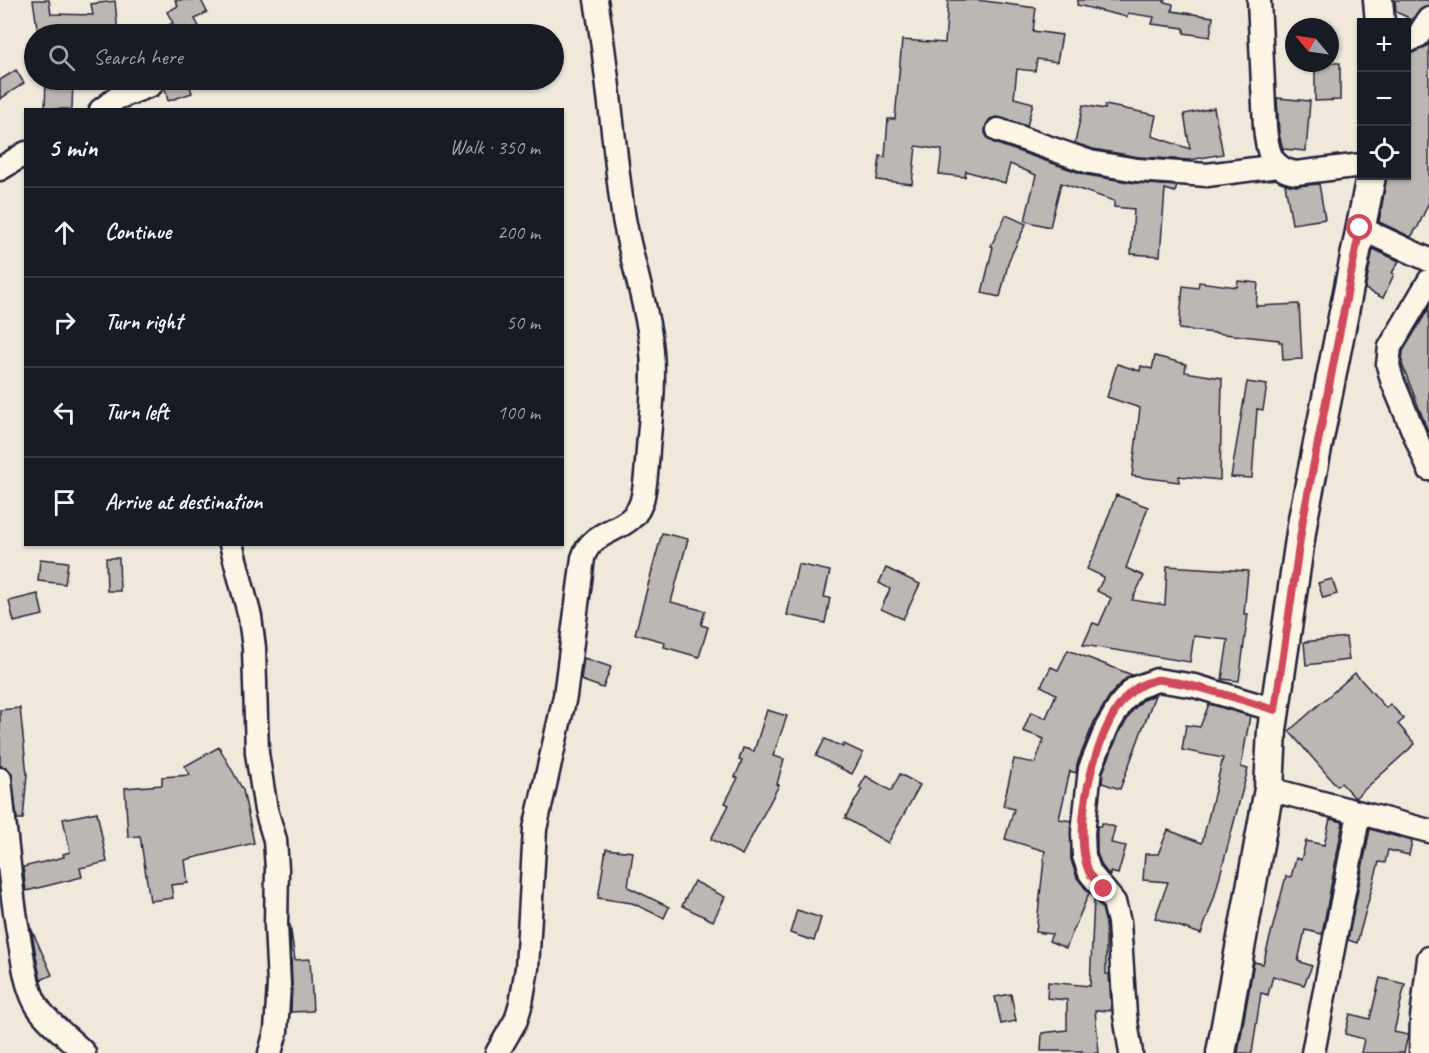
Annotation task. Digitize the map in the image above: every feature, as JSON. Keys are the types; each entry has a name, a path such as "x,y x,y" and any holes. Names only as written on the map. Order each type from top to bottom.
{"main road":[{"path":"1378,0 1380,18"},
{"path":"1221,1053 1269,789 1275,710 1303,519 1370,180"}],"street":[{"path":"497,1053 516,1020 521,1003 527,968 535,829 565,696 583,558 590,543 600,535 630,521 636,513 643,499 648,454 652,399 651,344 642,291 624,216 596,0"},
{"path":"1259,0 1266,147 1271,157 1279,166 1296,173 1357,166"},
{"path":"1411,40 1418,36 1429,19"},
{"path":"104,108 117,98 136,90"},
{"path":"998,130 1090,162 1137,170 1207,175 1279,166"},
{"path":"0,169 24,154"},
{"path":"1360,228 1429,260"},
{"path":"1429,281 1390,347 1388,365 1429,469"},
{"path":"231,546 251,627 254,648 257,753 266,810 275,840 279,985 276,1031 270,1053"},
{"path":"1131,1053 1125,1015 1119,922 1114,902 1090,873 1084,856 1083,833 1090,769 1107,727 1122,702 1135,688 1157,680 1195,686 1275,710"},
{"path":"0,779 16,918 24,967 34,1002 84,1053"},
{"path":"1269,789 1429,831"},
{"path":"1313,1053 1359,813"},
{"path":"1421,1053 1422,1018 1429,958"}],"building":[{"path":"33,0 49,0 51,14 93,15 91,4 115,1 117,24 37,24"},
{"path":"175,0 201,0 207,12 195,19 198,24 171,24 173,23 167,12 178,6"},
{"path":"948,0 977,0 1036,8 1033,31 1062,35 1057,62 1037,59 1035,71 1017,69 1014,98 1033,103 1027,126 996,117 990,119 985,133 994,143 1086,175 1135,183 1177,186 1175,192 1165,189 1160,256 1131,254 1134,209 1114,207 1114,201 1061,183 1050,227 1025,221 1036,175 1010,164 1005,183 966,171 965,177 939,174 942,150 916,146 912,184 877,180 880,156 885,157 888,119 895,119 902,40 945,43"},
{"path":"1078,0 1165,0 1164,2 1173,4 1172,11 1213,17 1210,37 1184,33 1184,28 1152,24 1154,17 1128,13 1127,17 1077,5"},
{"path":"1395,0 1429,0 1429,6 1418,11 1411,21 1411,18 1396,12"},
{"path":"1429,44 1429,202 1411,237 1379,222 1386,180 1411,180 1411,53"},
{"path":"1340,63 1340,100 1315,101 1315,72 1339,72"},
{"path":"16,70 24,83 0,99 0,80"},
{"path":"46,90 73,90 72,108 45,108"},
{"path":"165,90 191,90 192,93 168,101"},
{"path":"1277,98 1310,101 1306,151 1283,149 1279,134"},
{"path":"1083,105 1105,109 1105,105 1156,115 1152,136 1190,149 1184,114 1214,108 1223,154 1190,160 1139,157 1093,149 1075,143"},
{"path":"1285,184 1297,186 1319,184 1325,219 1292,224"},
{"path":"1006,215 1026,224 1009,260 1000,297 982,293 993,247 991,246"},
{"path":"1373,249 1399,261 1383,298 1365,289"},
{"path":"1238,281 1258,283 1256,306 1299,304 1302,359 1283,360 1282,342 1279,340 1179,329 1183,286 1198,288 1199,282 1237,287"},
{"path":"1429,308 1429,434 1402,364 1403,351"},
{"path":"1155,356 1186,364 1185,372 1222,378 1220,480 1179,476 1179,482 1132,476 1140,408 1107,397 1117,364 1140,371 1141,366 1152,369"},
{"path":"1247,382 1267,385 1263,410 1257,409 1252,478 1231,477"},
{"path":"1116,495 1148,507 1126,568 1144,576 1132,600 1165,605 1167,566 1248,571 1244,614 1248,614 1239,681 1222,679 1228,640 1194,636 1190,662 1083,645 1093,623 1099,625 1111,598 1097,591 1104,577 1087,569"},
{"path":"662,533 688,539 671,602 705,611 701,625 708,627 699,657 664,647 665,642 635,634"},
{"path":"106,558 119,558 120,591 107,591"},
{"path":"40,559 68,562 65,584 38,581"},
{"path":"798,564 830,571 824,597 830,598 825,623 787,615"},
{"path":"886,568 920,584 903,619 881,609 890,589 879,583"},
{"path":"1332,579 1337,594 1323,598 1318,583"},
{"path":"38,594 43,615 14,622 9,601"},
{"path":"1346,637 1349,660 1306,665 1304,642"},
{"path":"1068,650 1132,675 1110,695 1094,722 1077,764 1076,773 1070,771 1059,819 1071,821 1071,860 1077,878 1089,893 1066,948 1049,941 1052,934 1036,932 1045,851 1005,839 1014,809 1003,806 1014,759 1035,763 1044,739 1023,731 1031,712 1046,718 1056,694 1041,686 1051,667 1058,670"},
{"path":"584,658 611,667 603,688 581,680"},
{"path":"1355,673 1386,708 1390,704 1404,719 1398,724 1415,744 1355,798 1341,783 1337,786 1289,731"},
{"path":"1155,695 1120,789 1102,783 1103,772 1119,733 1133,710 1143,700"},
{"path":"1209,704 1250,716 1241,767 1248,769 1214,898 1201,934 1155,918 1168,882 1143,880 1145,854 1158,854 1168,830 1202,843 1223,758 1182,750 1186,725 1200,727"},
{"path":"20,708 27,775 23,819 17,819 11,772 6,767 0,766 0,710"},
{"path":"767,710 787,716 773,756 784,759 777,784 779,785 742,855 711,839 729,805 725,803 738,778 735,777 742,761 739,760 743,748 754,751"},
{"path":"825,739 843,747 844,744 863,753 852,774 816,756"},
{"path":"219,747 243,790 254,843 185,860 188,883 171,885 173,898 150,901 140,836 128,837 125,788 162,785 162,777 190,775 185,766"},
{"path":"900,774 920,785 888,843 845,818 862,789 859,788 866,776 891,791"},
{"path":"97,812 107,862 80,868 82,877 26,891 23,867 64,857 63,854 70,852 63,819"},
{"path":"1330,819 1343,822 1322,934 1305,930 1298,961 1312,966 1304,985 1273,976 1268,995 1261,993 1252,1053 1238,1053 1254,962 1263,964 1286,876 1291,877 1296,858 1301,860 1306,841 1324,845"},
{"path":"1102,823 1115,827 1111,843 1126,846 1118,874 1110,872 1110,876 1102,866 1097,853 1097,826 1101,826"},
{"path":"1370,829 1412,841 1409,855 1388,850 1385,863 1379,862 1357,943 1348,940"},
{"path":"606,849 633,852 628,887 669,907 664,918 632,903 598,898"},
{"path":"694,881 725,897 713,921 682,906"},
{"path":"1094,899 1102,908 1106,924 1106,974 1109,974 1111,1004 1110,1011 1095,1010 1099,1053 1041,1051 1042,1033 1067,1030 1067,1000 1047,998 1048,982 1090,986"},
{"path":"797,910 821,918 814,941 790,933"},
{"path":"290,924 295,960 310,959 313,1011 291,1012"},
{"path":"31,928 52,975 41,980 38,967"},
{"path":"1380,978 1405,984 1394,1032 1408,1035 1404,1053 1361,1053 1364,1039 1345,1034 1350,1014 1370,1019"},
{"path":"1011,994 1016,1021 1001,1024 995,997"}],"route":[{"path":"1104,889 1090,873 1084,856 1083,833 1090,769 1107,727 1122,702 1135,688 1157,680 1195,686 1275,710 1303,519 1360,228"}]}
